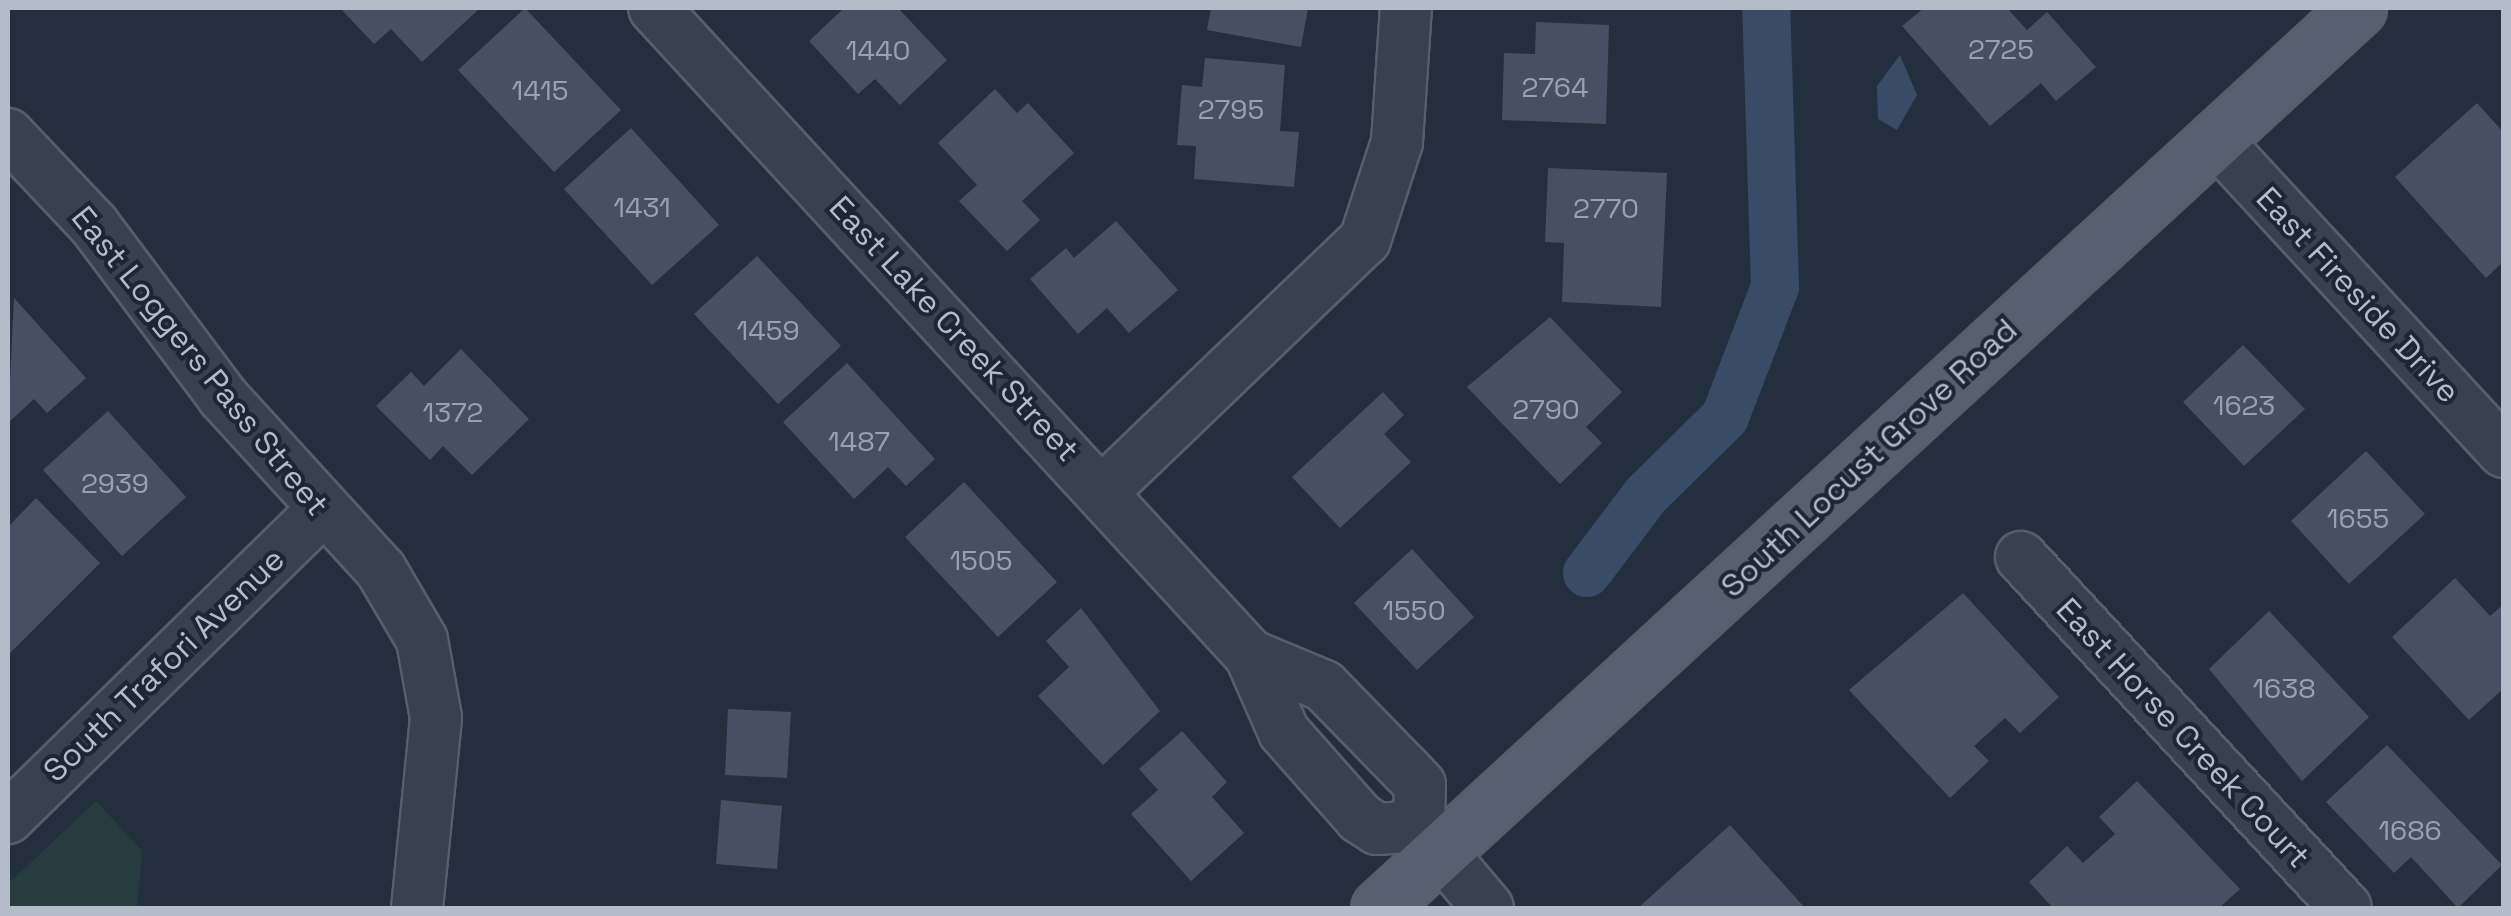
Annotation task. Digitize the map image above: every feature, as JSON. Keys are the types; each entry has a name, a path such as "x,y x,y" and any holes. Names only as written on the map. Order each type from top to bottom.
{"main road":[{"name":"South Locust Grove Road","path":"1380,908 1431,840 2358,8"}],"street":[{"name":"East Lake Creek Street","path":"654,8 1250,655 1284,732 1360,818 1377,830 1431,840 1420,786 1324,686 1250,655"},
{"path":"1103,491 1365,240 1397,142 1406,8"},
{"name":"East Loggers Pass Street","path":"8,134 94,226 322,512 381,570 422,640 436,718 417,908"},
{"name":"East Fireside Drive","path":"2214,138 2504,452"},
{"name":"South Trafori Avenue","path":"8,818 322,512"},
{"name":"East Horse Creek Court","path":"2021,557 2346,908"},
{"path":"1431,840 1488,908"}],"green space":[{"path":"96,801 142,851 137,908 8,908 8,884"}],"water":[{"path":"1900,55 1917,95 1897,130 1878,119 1877,86"}],"building":[{"path":"340,8 480,8 422,62 391,29 374,44"},
{"path":"525,8 621,110 554,172 458,70"},
{"path":"844,8 898,8 947,60 900,105 875,79 858,94 809,41"},
{"path":"1211,8 1308,8 1301,47 1207,30"},
{"path":"1924,8 2007,8 2027,30 2047,12 2096,67 2056,101 2041,83 1990,126 1902,26"},
{"path":"1536,22 1609,25 1606,124 1502,120 1504,53 1535,54"},
{"path":"1205,58 1285,65 1280,131 1299,132 1294,187 1194,179 1196,146 1177,145 1182,85 1202,87"},
{"path":"995,89 1017,113 1028,103 1074,153 1022,201 1040,220 1007,251 959,201 977,185 938,143"},
{"path":"2477,103 2504,133 2504,261 2486,278 2395,177"},
{"path":"631,128 719,225 652,285 564,189"},
{"path":"1548,168 1667,173 1661,307 1562,302 1564,243 1545,242"},
{"path":"1116,221 1178,290 1129,333 1107,308 1078,334 1030,279 1066,248 1074,258"},
{"path":"757,256 841,346 778,404 694,314"},
{"path":"14,298 86,378 47,413 34,399 8,423"},
{"path":"1550,317 1622,392 1586,427 1602,443 1560,484 1467,387"},
{"path":"2243,345 2305,409 2244,466 2183,402"},
{"path":"461,349 529,419 472,475 443,446 430,460 376,406 411,372 424,386"},
{"path":"847,363 935,459 906,486 888,467 854,499 783,422"},
{"path":"1383,392 1404,415 1384,434 1411,462 1340,528 1292,477"},
{"path":"108,411 186,497 122,556 43,470"},
{"path":"2366,451 2425,514 2349,584 2291,521"},
{"path":"964,482 1057,582 998,637 905,537"},
{"path":"36,498 100,563 8,655 8,527"},
{"path":"1412,549 1474,617 1417,670 1354,603"},
{"path":"2455,578 2490,616 2504,604 2504,688 2469,720 2392,637"},
{"path":"1963,593 2059,697 2020,733 2005,718 1974,746 1989,761 1950,798 1849,690"},
{"path":"1081,608 1160,711 1103,765 1038,696 1069,667 1046,641"},
{"path":"2269,611 2369,717 2302,781 2209,669"},
{"path":"728,709 791,712 787,778 725,775"},
{"path":"1182,731 1227,782 1212,797 1244,833 1191,881 1131,814 1158,790 1139,769"},
{"path":"2387,745 2502,865 2458,908 2411,857 2394,873 2326,802"},
{"path":"2137,781 2240,889 2219,908 2053,908 2029,882 2067,846 2083,863 2115,834 2099,817"},
{"path":"721,800 782,806 777,869 716,864"},
{"path":"1730,825 1805,908 1638,908"}],"waterway":[{"path":"1587,573 1646,495 1725,417 1775,287 1766,8"}]}
